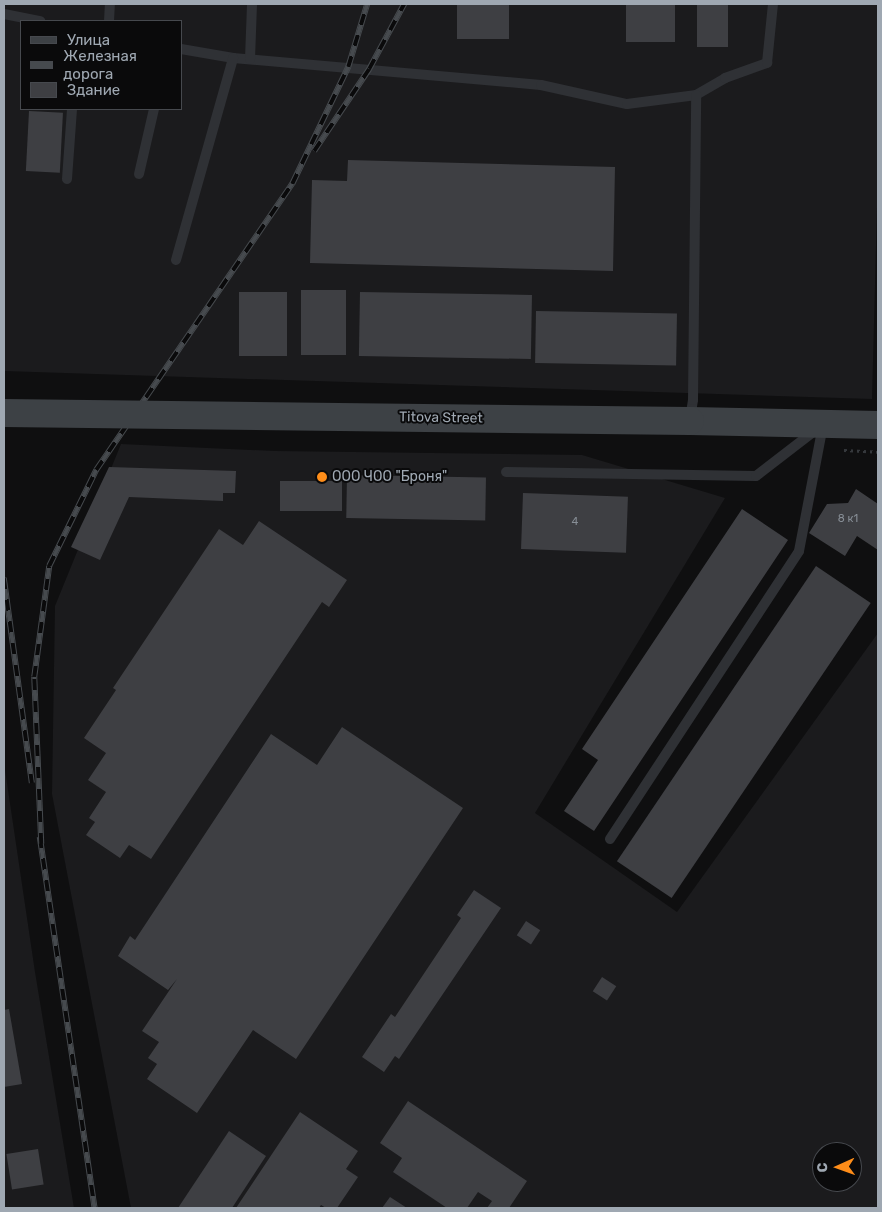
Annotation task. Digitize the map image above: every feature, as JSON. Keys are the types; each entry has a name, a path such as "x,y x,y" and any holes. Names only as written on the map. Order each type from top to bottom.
{"main road":[{"name":"Titova Street","path":"4,413 878,424"}],"lane":[{"path":"109,20 110,4"},
{"path":"250,59 252,4"},
{"path":"182,48 233,58 541,84 627,104 696,95 725,78 767,62 773,4"},
{"path":"4,14 35,20"},
{"path":"176,260 233,58"},
{"path":"690,421 693,400 696,95"},
{"path":"67,179 72,110"},
{"path":"139,174 154,110"},
{"path":"506,472 756,476 824,424"},
{"path":"610,839 799,551 824,424"}],"shaded area":[{"path":"4,4 878,4 878,169 872,399 4,371"},
{"path":"121,444 275,451 582,455 725,498 535,813 677,912 878,633 878,1208 131,1208 52,794 55,606"},
{"path":"4,763 35,972 74,1208 4,1208"}],"building":[{"path":"457,4 509,4 509,39 457,39"},
{"path":"626,4 675,4 675,42 626,42"},
{"path":"697,4 728,4 728,47 697,47"},
{"path":"29,111 63,113 60,173 26,171"},
{"path":"348,160 615,167 613,271 310,263 312,180 347,181"},
{"path":"301,290 346,290 346,355 301,355"},
{"path":"239,292 287,292 287,356 239,356"},
{"path":"360,292 532,295 531,359 359,356"},
{"path":"536,311 677,313 676,365 535,363"},
{"path":"109,467 236,471 235,493 223,493 223,501 129,497 100,560 71,547"},
{"path":"347,475 486,477 485,520 346,518"},
{"path":"280,481 342,481 342,511 280,511"},
{"path":"856,489 878,504 878,550 857,536 845,556 809,533 827,504 848,503"},
{"path":"523,493 628,497 626,553 521,549"},
{"path":"742,509 788,540 594,831 564,811 598,760 582,749"},
{"path":"259,521 347,580 329,607 322,602 151,859 129,845 120,858 86,835 95,822 89,818 106,792 88,780 106,753 84,738 116,690 113,688 219,529 243,545"},
{"path":"816,566 871,603 672,898 617,861"},
{"path":"342,727 463,808 296,1059 253,1030 197,1113 147,1079 157,1064 148,1058 159,1042 142,1031 177,979 168,990 118,956 130,936 135,940 271,734 317,765"},
{"path":"474,890 501,908 399,1059 395,1056 384,1072 362,1057 391,1014 395,1017 461,918 457,915"},
{"path":"526,921 540,930 531,945 517,935"},
{"path":"602,977 616,986 607,1001 593,991"},
{"path":"9,1009 22,1084 4,1087 4,1010"},
{"path":"408,1101 527,1181 509,1208 487,1208 492,1201 478,1192 467,1208 447,1208 393,1172 402,1158 380,1143"},
{"path":"300,1112 358,1151 346,1169 358,1177 337,1208 326,1208 321,1205 319,1208 236,1208"},
{"path":"229,1131 266,1156 232,1208 178,1208"},
{"path":"38,1149 44,1185 12,1190 6,1154"},
{"path":"390,1197 407,1208 382,1208"}],"railway":[{"path":"41,844 34,677 49,566 96,470 292,184 348,67 367,4"},
{"path":"314,151 369,69 404,4"},
{"path":"4,578 32,783"},
{"path":"40,837 95,1208"}],"place":[{"name":"ООО ЧОО \"Броня\"","path":"322,477"}]}
